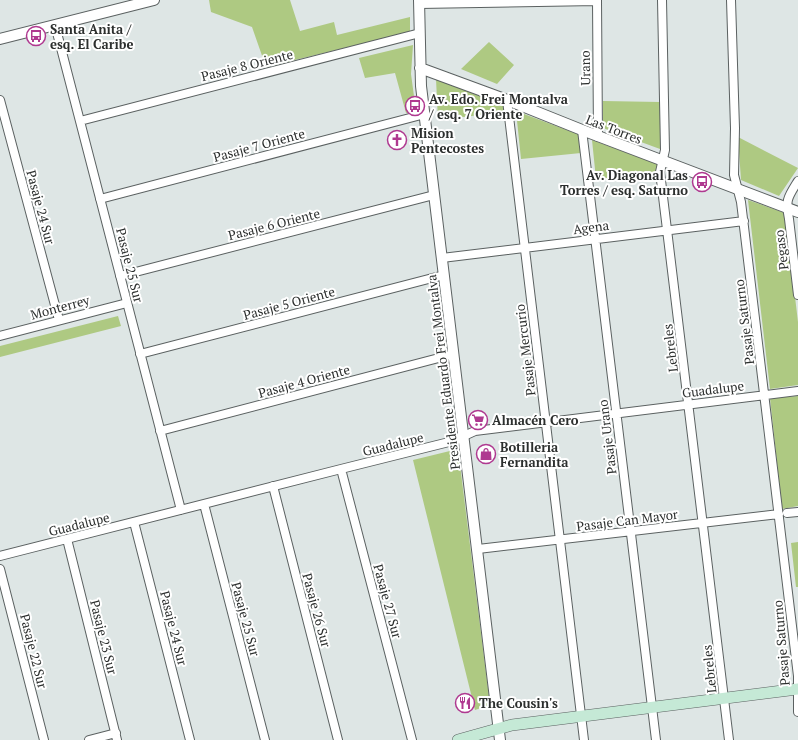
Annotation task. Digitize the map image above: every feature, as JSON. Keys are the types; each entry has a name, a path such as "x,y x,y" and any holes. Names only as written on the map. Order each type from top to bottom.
{"main road":[{"path":"458,740 499,728 581,716 798,689"}],"street":[{"path":"0,39 132,3 154,0"},
{"path":"419,2 597,0"},
{"name":"Urano","path":"597,0 598,136"},
{"name":"Lebreles","path":"662,0 665,150 660,172 729,740"},
{"name":"Pasaje Saturno","path":"731,0 736,128 734,176 744,221 764,395 783,514 798,676 798,712"},
{"name":"Presidente Eduardo Frei Montalva","path":"419,2 420,68 425,114 500,740"},
{"name":"Pasaje 25 Sur","path":"55,25 180,510"},
{"name":"Pasaje 8 Oriente","path":"80,121 420,33"},
{"name":"Las Torres","path":"420,68 798,212"},
{"name":"Pasaje 24 Sur","path":"0,100 59,320"},
{"name":"Pasaje Mercurio","path":"506,100 584,740"},
{"name":"Pasaje 7 Oriente","path":"100,199 425,114"},
{"name":"Pasaje Urano","path":"582,130 656,740"},
{"path":"786,208 789,196 798,181"},
{"name":"Pasaje 6 Oriente","path":"120,276 434,195"},
{"name":"Pegaso","path":"786,208 789,219 798,295"},
{"name":"Agena","path":"442,258 744,221"},
{"name":"Pasaje 5 Oriente","path":"140,354 444,275"},
{"name":"Monterrey","path":"0,336 127,303"},
{"name":"Pasaje 4 Oriente","path":"160,432 454,354"},
{"name":"Guadalupe","path":"0,556 273,486 453,442 475,431 798,391"},
{"name":"Pasaje 27 Sur","path":"341,469 412,740"},
{"name":"Pasaje 26 Sur","path":"273,486 338,740"},
{"name":"Pasaje 25 Sur","path":"204,504 265,740"},
{"name":"Pasaje Can Mayor","path":"478,550 798,512"},
{"name":"Pasaje 24 Sur","path":"134,522 190,740"},
{"name":"Pasaje 23 Sur","path":"67,539 116,737"},
{"name":"Pasaje 22 Sur","path":"0,569 44,740"},
{"path":"89,740 116,737"}],"green space":[{"path":"209,0 290,0 300,31 334,22 337,35 410,17 410,32 266,67 252,27 211,12"},
{"path":"489,42 514,65 497,84 461,69"},
{"path":"413,45 411,74 416,111 406,113 395,73 365,78 359,58"},
{"path":"436,79 505,106 505,112 438,120"},
{"path":"603,101 660,102 660,149 603,128"},
{"path":"516,111 580,135 581,153 521,159"},
{"path":"738,137 798,168 779,196 741,180"},
{"path":"592,140 657,164 657,173 596,179"},
{"path":"748,200 785,213 798,322 798,385 770,389"},
{"path":"118,316 121,326 0,357 0,346"},
{"path":"798,396 798,506 782,509 770,398"},
{"path":"458,449 490,705 475,710 413,460"},
{"path":"798,542 798,587 796,587 791,543"}],"place":[{"name":"Santa Anita / esq. El Caribe","path":"36,36"},
{"name":"Av. Edo. Frei Montalva / esq. 7 Oriente","path":"415,106"},
{"name":"Mision Pentecostes","path":"397,140"},
{"name":"Av. Diagonal Las Torres / esq. Saturno","path":"702,182"},
{"name":"Almacén Cero","path":"478,420"},
{"name":"Botilleria Fernandita","path":"486,454"},
{"name":"The Cousin's","path":"465,703"}]}
